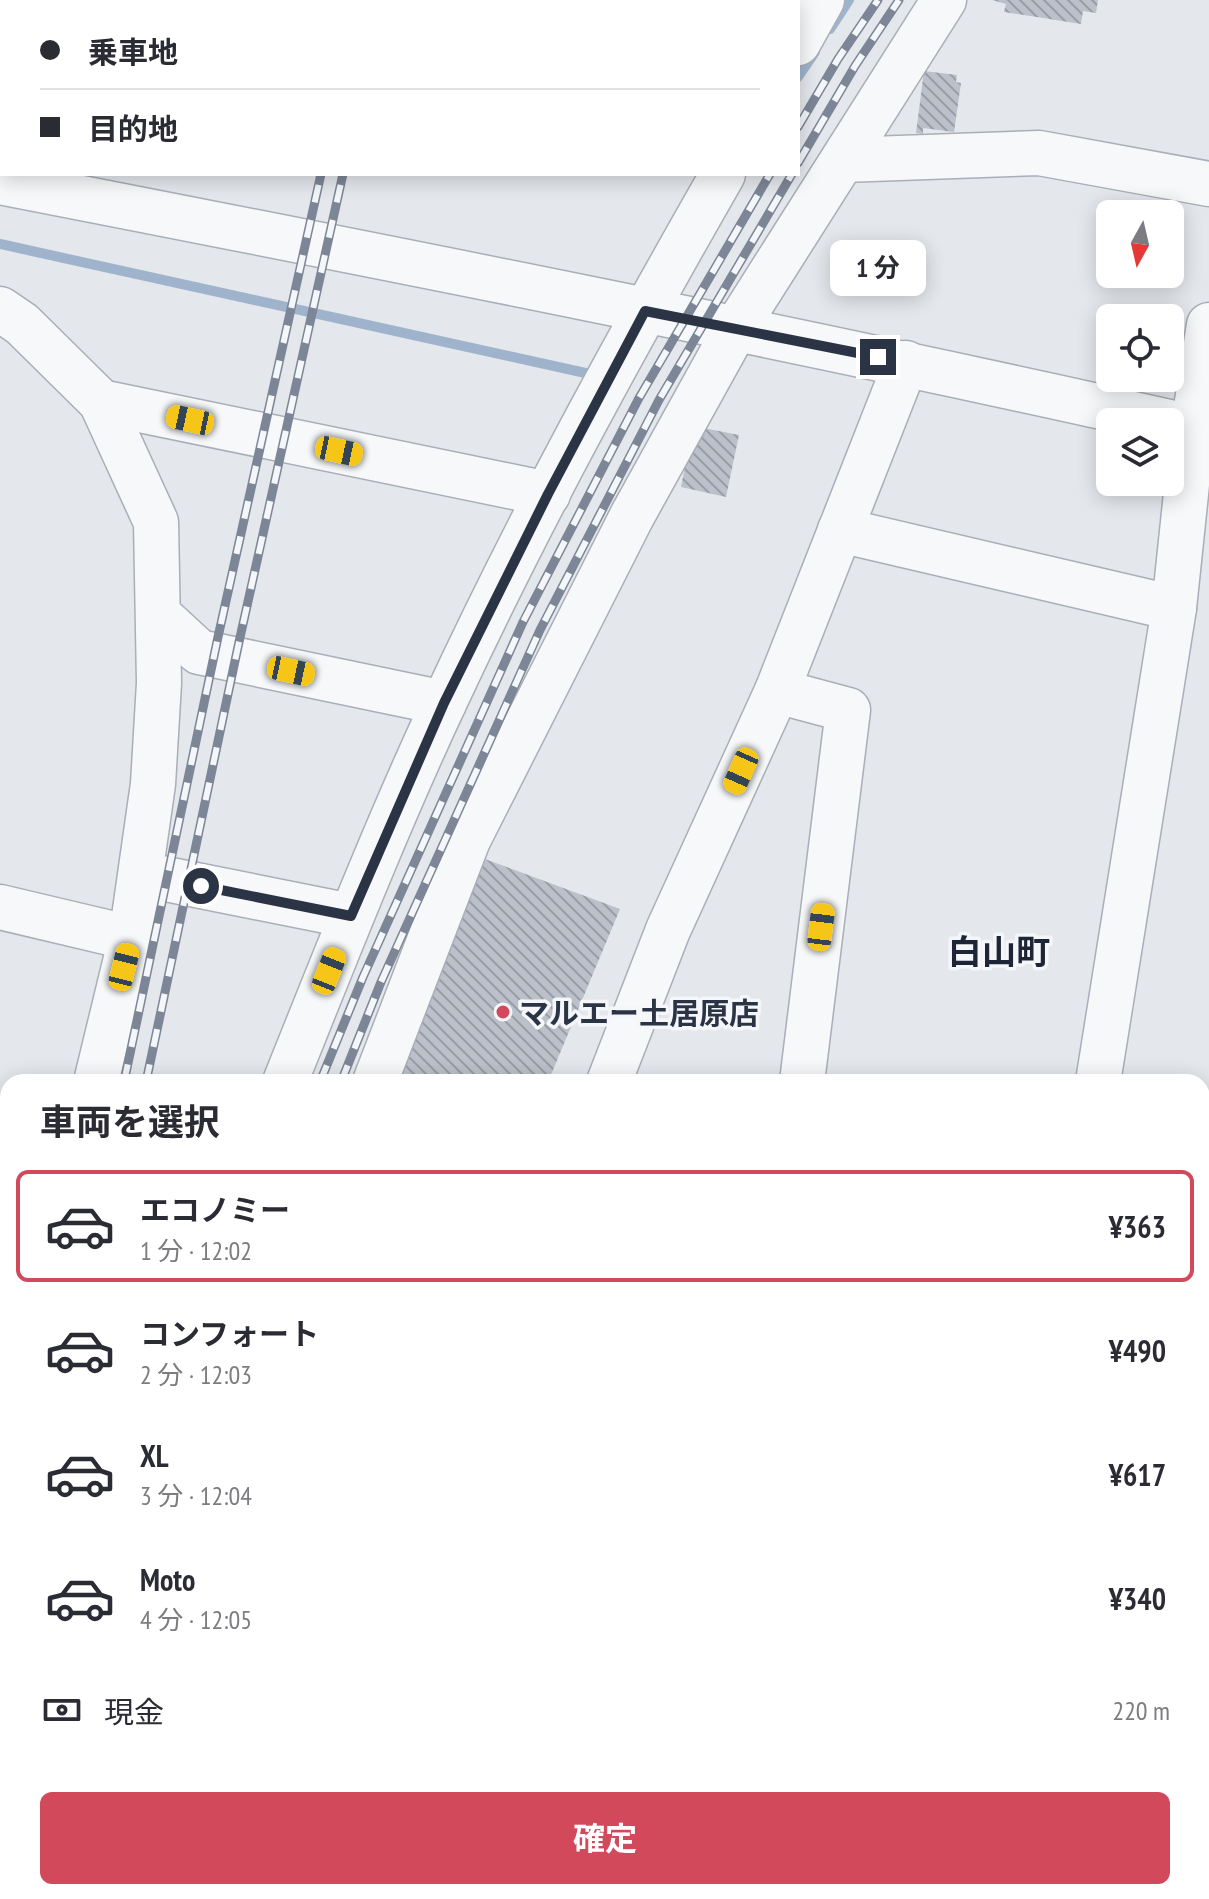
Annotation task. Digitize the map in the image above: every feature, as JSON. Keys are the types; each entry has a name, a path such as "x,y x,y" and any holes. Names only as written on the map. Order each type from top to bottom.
{"street":[{"path":"800,39 822,0"},
{"path":"378,1074 468,840 632,516 736,328 944,0"},
{"path":"843,160 1039,153 1209,184"},
{"path":"288,1074 351,916 444,703 548,494 645,311 722,176"},
{"path":"0,182 906,363 1185,426"},
{"path":"0,309 22,324 101,402 156,522 160,616 153,784 131,938 98,1074"},
{"path":"1099,1074 1174,608 1185,426 1209,325"},
{"path":"612,1074 668,930 777,691 906,363"},
{"path":"101,402 548,494"},
{"path":"840,530 1174,608"},
{"path":"160,616 199,652 444,703"},
{"path":"777,691 848,710 803,1074"},
{"path":"141,874 351,916"},
{"path":"0,907 131,938"}],"building":[{"path":"992,0 1098,0 1096,13 1083,11 1081,24 1004,12 1006,4"},
{"path":"924,71 957,75 956,82 961,83 954,132 923,128 923,134 916,133"},
{"path":"693,426 739,435 726,497 681,487"},
{"path":"474,855 620,909 551,1074 384,1074"}],"waterway":[{"path":"830,29 849,0"},
{"path":"800,74 815,52"},
{"path":"0,244 590,374"}],"railway":[{"path":"800,124 878,0"},
{"path":"800,160 855,66 899,0"},
{"path":"126,1074 218,637 321,176"},
{"path":"148,1074 343,176"},
{"path":"323,1074 363,977 523,622 639,398 769,176"},
{"path":"344,1074 381,982 540,630 659,400 791,176"}],"place":[{"name":"マルエー土居原店","path":"503,1012"}],"district":[{"name":"白山町","path":"999,951"}],"route":[{"path":"201,886 351,916 444,703 548,494 645,311 878,357"}]}
